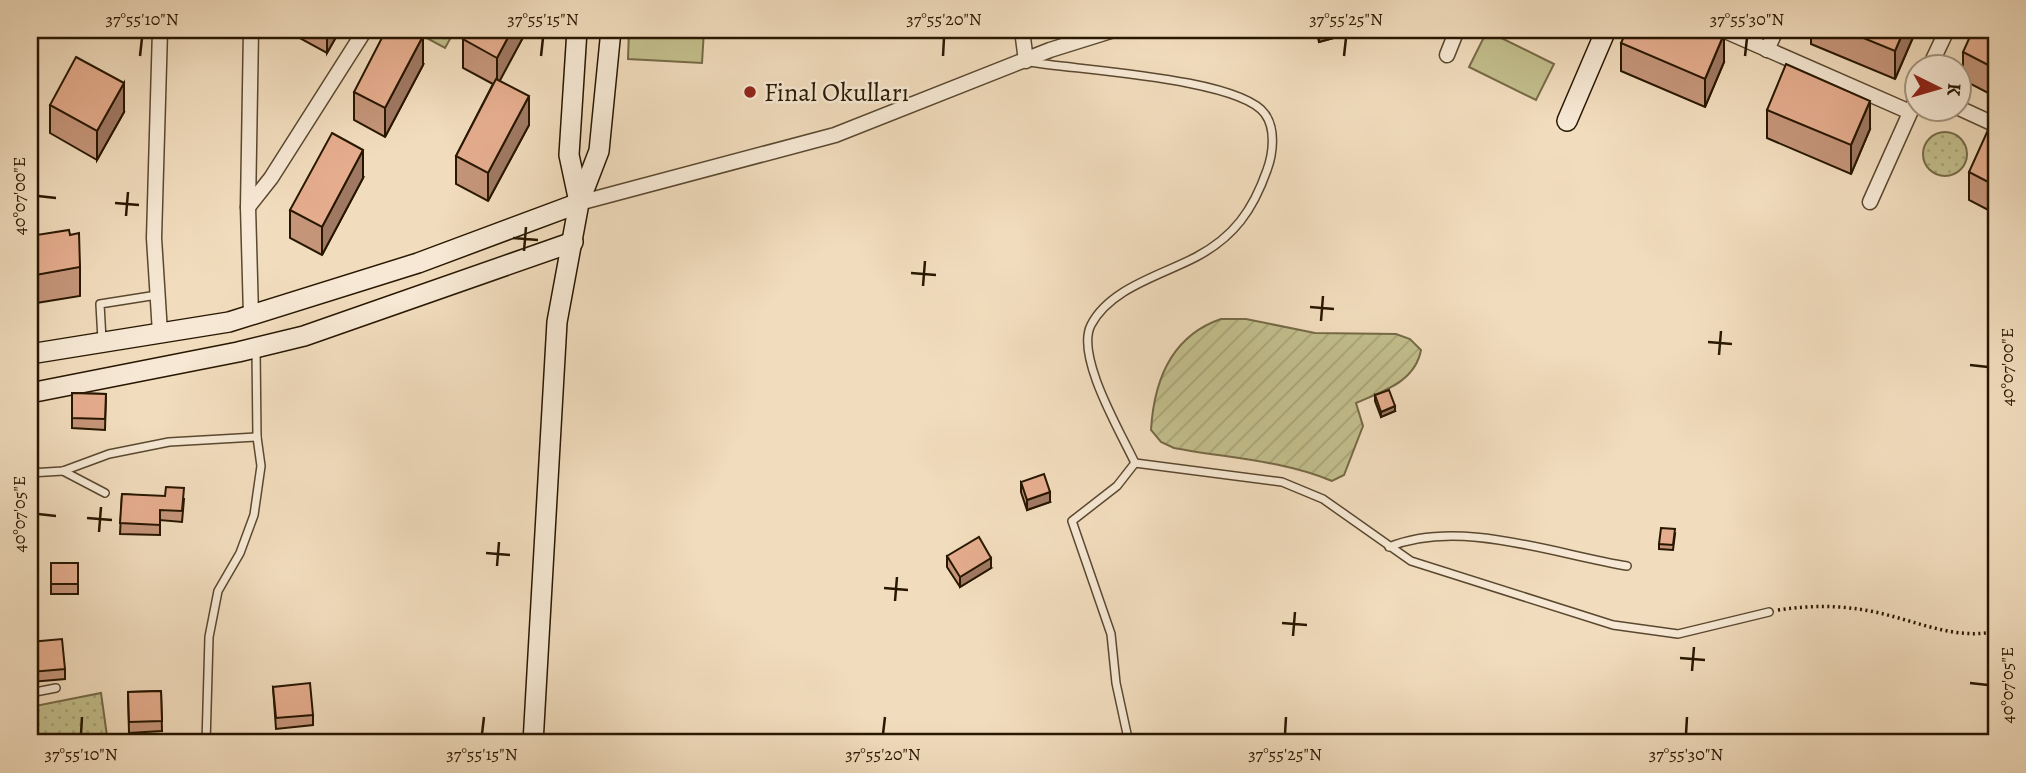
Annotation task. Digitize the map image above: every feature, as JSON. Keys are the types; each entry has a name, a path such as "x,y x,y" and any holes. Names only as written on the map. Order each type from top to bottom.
{"main road":[{"path":"576,30 569,155 579,204"},
{"path":"533,743 557,322 579,204 599,151 611,30"},
{"path":"1567,121 1606,30"},
{"path":"30,354 251,315 418,263 579,204"},
{"path":"30,393 256,348 431,293 573,242"}],"street":[{"path":"160,30 154,238 160,333"},
{"path":"251,30 248,207 251,315"},
{"path":"248,207 271,178 365,30"},
{"path":"1022,30 1026,61"},
{"path":"579,204 835,135 1050,50 1114,30"},
{"path":"1447,55 1457,30"},
{"path":"1723,30 1904,110"},
{"path":"1767,50 1776,30"},
{"path":"1937,52 1947,30"},
{"path":"1974,115 1996,125"},
{"path":"1870,202 1906,122"}],"lane":[{"path":"1026,61 1112,71 1213,89 1249,101 1265,114 1272,134 1272,158 1261,188 1248,215 1232,234 1196,257 1125,293 1103,309 1090,326 1087,344 1091,366 1135,463"},
{"path":"102,342 100,304 157,295"},
{"path":"206,743 209,637 218,591 240,554 254,515 261,467 257,437 256,348"},
{"path":"30,473 63,471 109,454 169,442 257,437"},
{"path":"1135,463 1282,482 1322,499 1411,561 1449,576 1541,601 1614,625 1647,632 1678,634 1769,612"},
{"path":"1129,743 1116,683 1111,634 1072,522 1117,486 1135,463"},
{"path":"63,471 105,493"},
{"path":"1389,547 1406,540 1471,537 1627,566"},
{"path":"30,693 56,688"}],"path":[{"path":"1769,612 1824,605 1874,612 1969,635 1996,631"}],"shaded area":[{"path":"412,30 455,30 445,48"},
{"path":"629,30 704,30 702,63 628,59"},
{"path":"1487,31 1554,64 1536,100 1469,67"},
{"path":"1945,132 1960,139 1967,154 1960,169 1945,176 1930,169 1923,154 1930,139"},
{"path":"1221,319 1246,319 1315,333 1396,334 1410,339 1421,350 1418,361 1405,378 1356,403 1363,426 1344,475 1332,481 1294,468 1174,448 1161,442 1151,430 1156,394 1168,362 1189,336"},
{"path":"101,693 108,743 30,743 30,707"}],"building":[{"path":"386,30 410,30 423,36 385,108 354,92"},
{"path":"468,30 512,30 497,58 463,39"},
{"path":"1627,30 1715,30 1724,34 1705,79 1621,43"},
{"path":"1844,30 1904,30 1895,51"},
{"path":"1973,30 1996,30 1996,69 1974,58 1974,52 1963,52"},
{"path":"76,57 124,83 97,131 50,105"},
{"path":"1786,64 1870,101 1851,145 1767,110"},
{"path":"496,79 529,96 488,173 456,156"},
{"path":"1988,130 1996,133 1996,186 1969,172"},
{"path":"332,133 363,150 322,227 290,210"},
{"path":"69,230 70,235 79,233 80,267 30,276 30,236"},
{"path":"1389,390 1395,406 1381,412 1375,395"},
{"path":"72,393 106,394 105,419 72,418"},
{"path":"1044,474 1050,492 1027,500 1021,482"},
{"path":"166,487 184,488 182,511 160,510 160,525 120,523 122,494 165,496"},
{"path":"1661,528 1675,529 1673,545 1659,544"},
{"path":"979,537 991,558 960,577 947,556"},
{"path":"51,563 78,563 78,584 51,584"},
{"path":"62,639 65,669 31,672 30,642"},
{"path":"310,683 313,715 276,718 273,687"},
{"path":"161,691 162,721 129,722 128,692"}],"place":[{"name":"Final Okulları","path":"750,92"}]}
